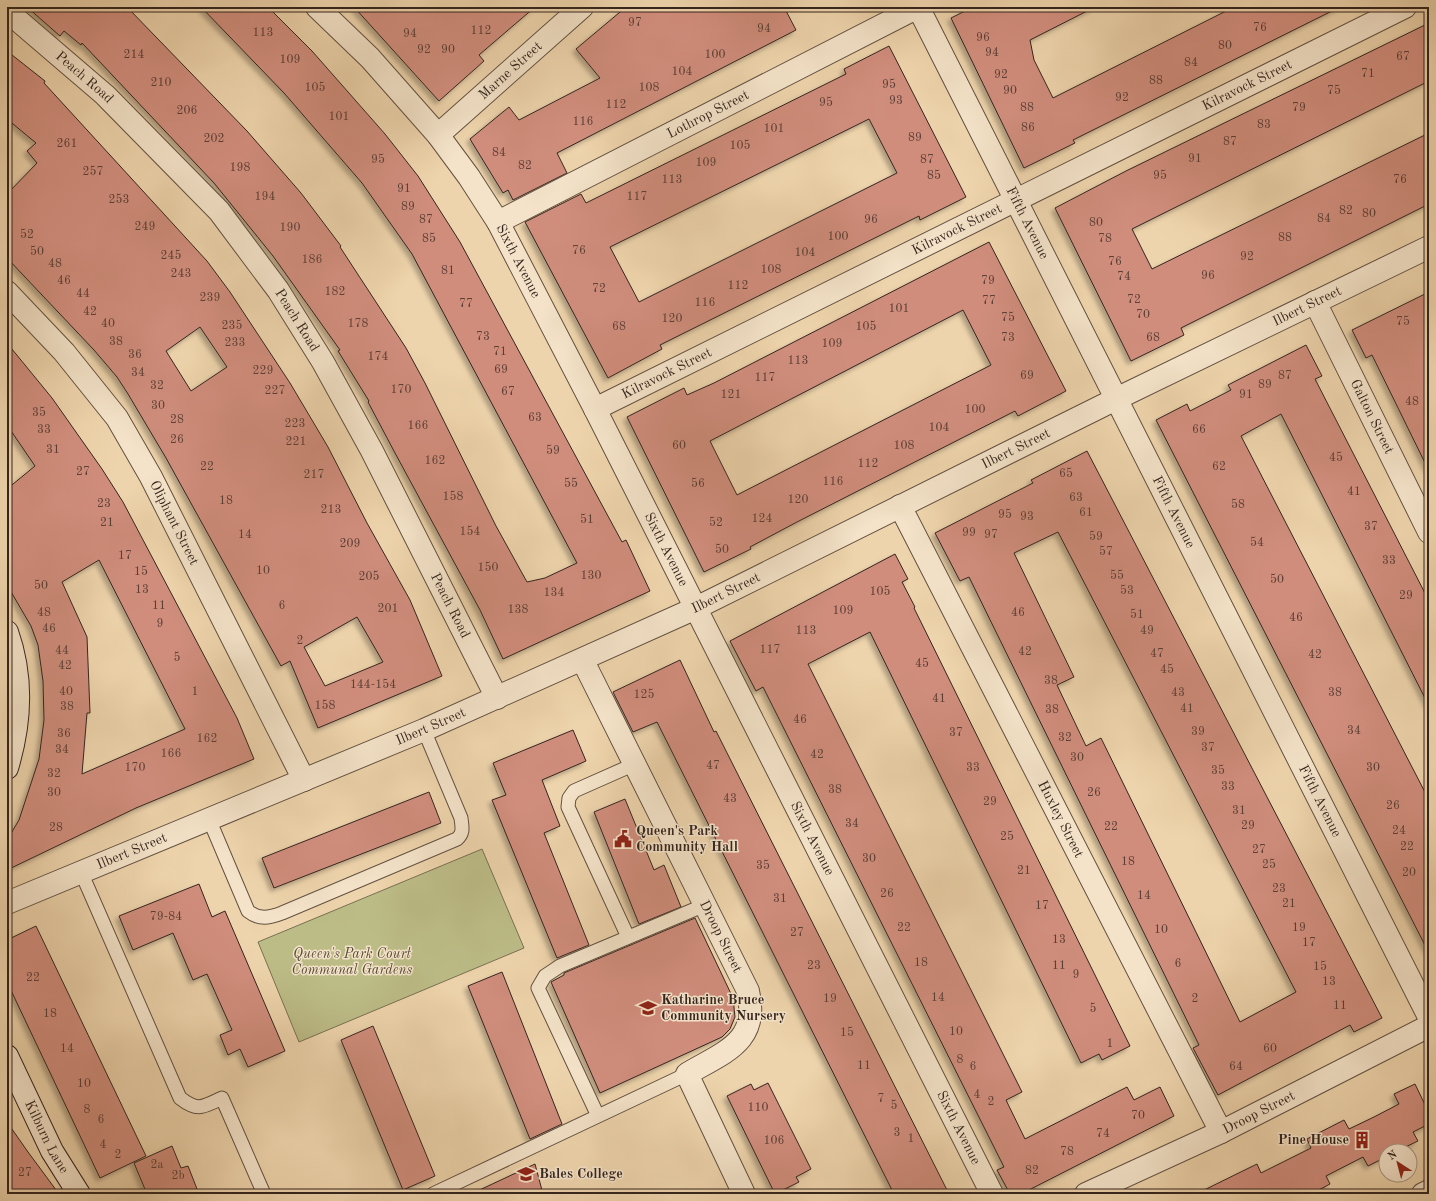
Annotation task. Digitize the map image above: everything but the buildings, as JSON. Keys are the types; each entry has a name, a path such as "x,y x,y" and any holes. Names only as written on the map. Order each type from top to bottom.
{"street":[{"name":"Sixth Avenue","path":"317,7 370,58 438,134 470,177 498,222 595,409 992,1194"},
{"name":"Marne Street","path":"438,134 582,7"},
{"name":"Fifth Avenue","path":"918,7 1429,1017"},
{"name":"Lothrop Street","path":"498,222 918,7"},
{"name":"Kilravock Street","path":"595,409 1405,7"},
{"name":"Peach Road","path":"7,11 105,94 219,211 278,290 323,362 372,451 497,698"},
{"name":"Ilbert Street","path":"7,903 424,730 583,661 696,608 1116,399 1429,247"},
{"name":"Oliphant Street","path":"7,292 64,352 117,418 151,477 304,780"},
{"name":"Galton Street","path":"1315,302 1429,532"},
{"name":"Huxley Street","path":"900,506 1221,1132"},
{"path":"7,632 13,649 18,673 19,700 17,724 7,768"},
{"name":"Droop Street","path":"583,661 748,991 752,1008 750,1024 742,1038 730,1049 687,1074"},
{"name":"Droop Street","path":"1086,1194 1221,1132 1429,1026"},
{"name":"Kilburn Lane","path":"7,1056 52,1151 79,1194"},
{"path":"687,1074 744,1194"},
{"path":"1422,1194 1429,1191"}],"lane":[{"path":"209,819 248,911 255,917 262,918 271,917 282,913 457,839 461,835 463,829 461,818 424,730"},
{"path":"628,937 568,807 569,798 574,791 635,764"},
{"path":"81,872 180,1098 191,1106 202,1107 222,1098 264,1194"},
{"path":"598,1116 538,988 545,976 560,966 705,905"},
{"path":"433,1194 687,1074"}],"green space":[{"name":"Queen's Park Court Communal Gardens","path":"482,849 524,948 299,1042 258,942"}],"place":[{"name":"Queen's Park Community Hall","path":"623,839"},
{"name":"Katharine Bruce Community Nursery","path":"648,1008"},
{"name":"Pine House","path":"1362,1140"},
{"name":"Bales College","path":"526,1174"}]}
